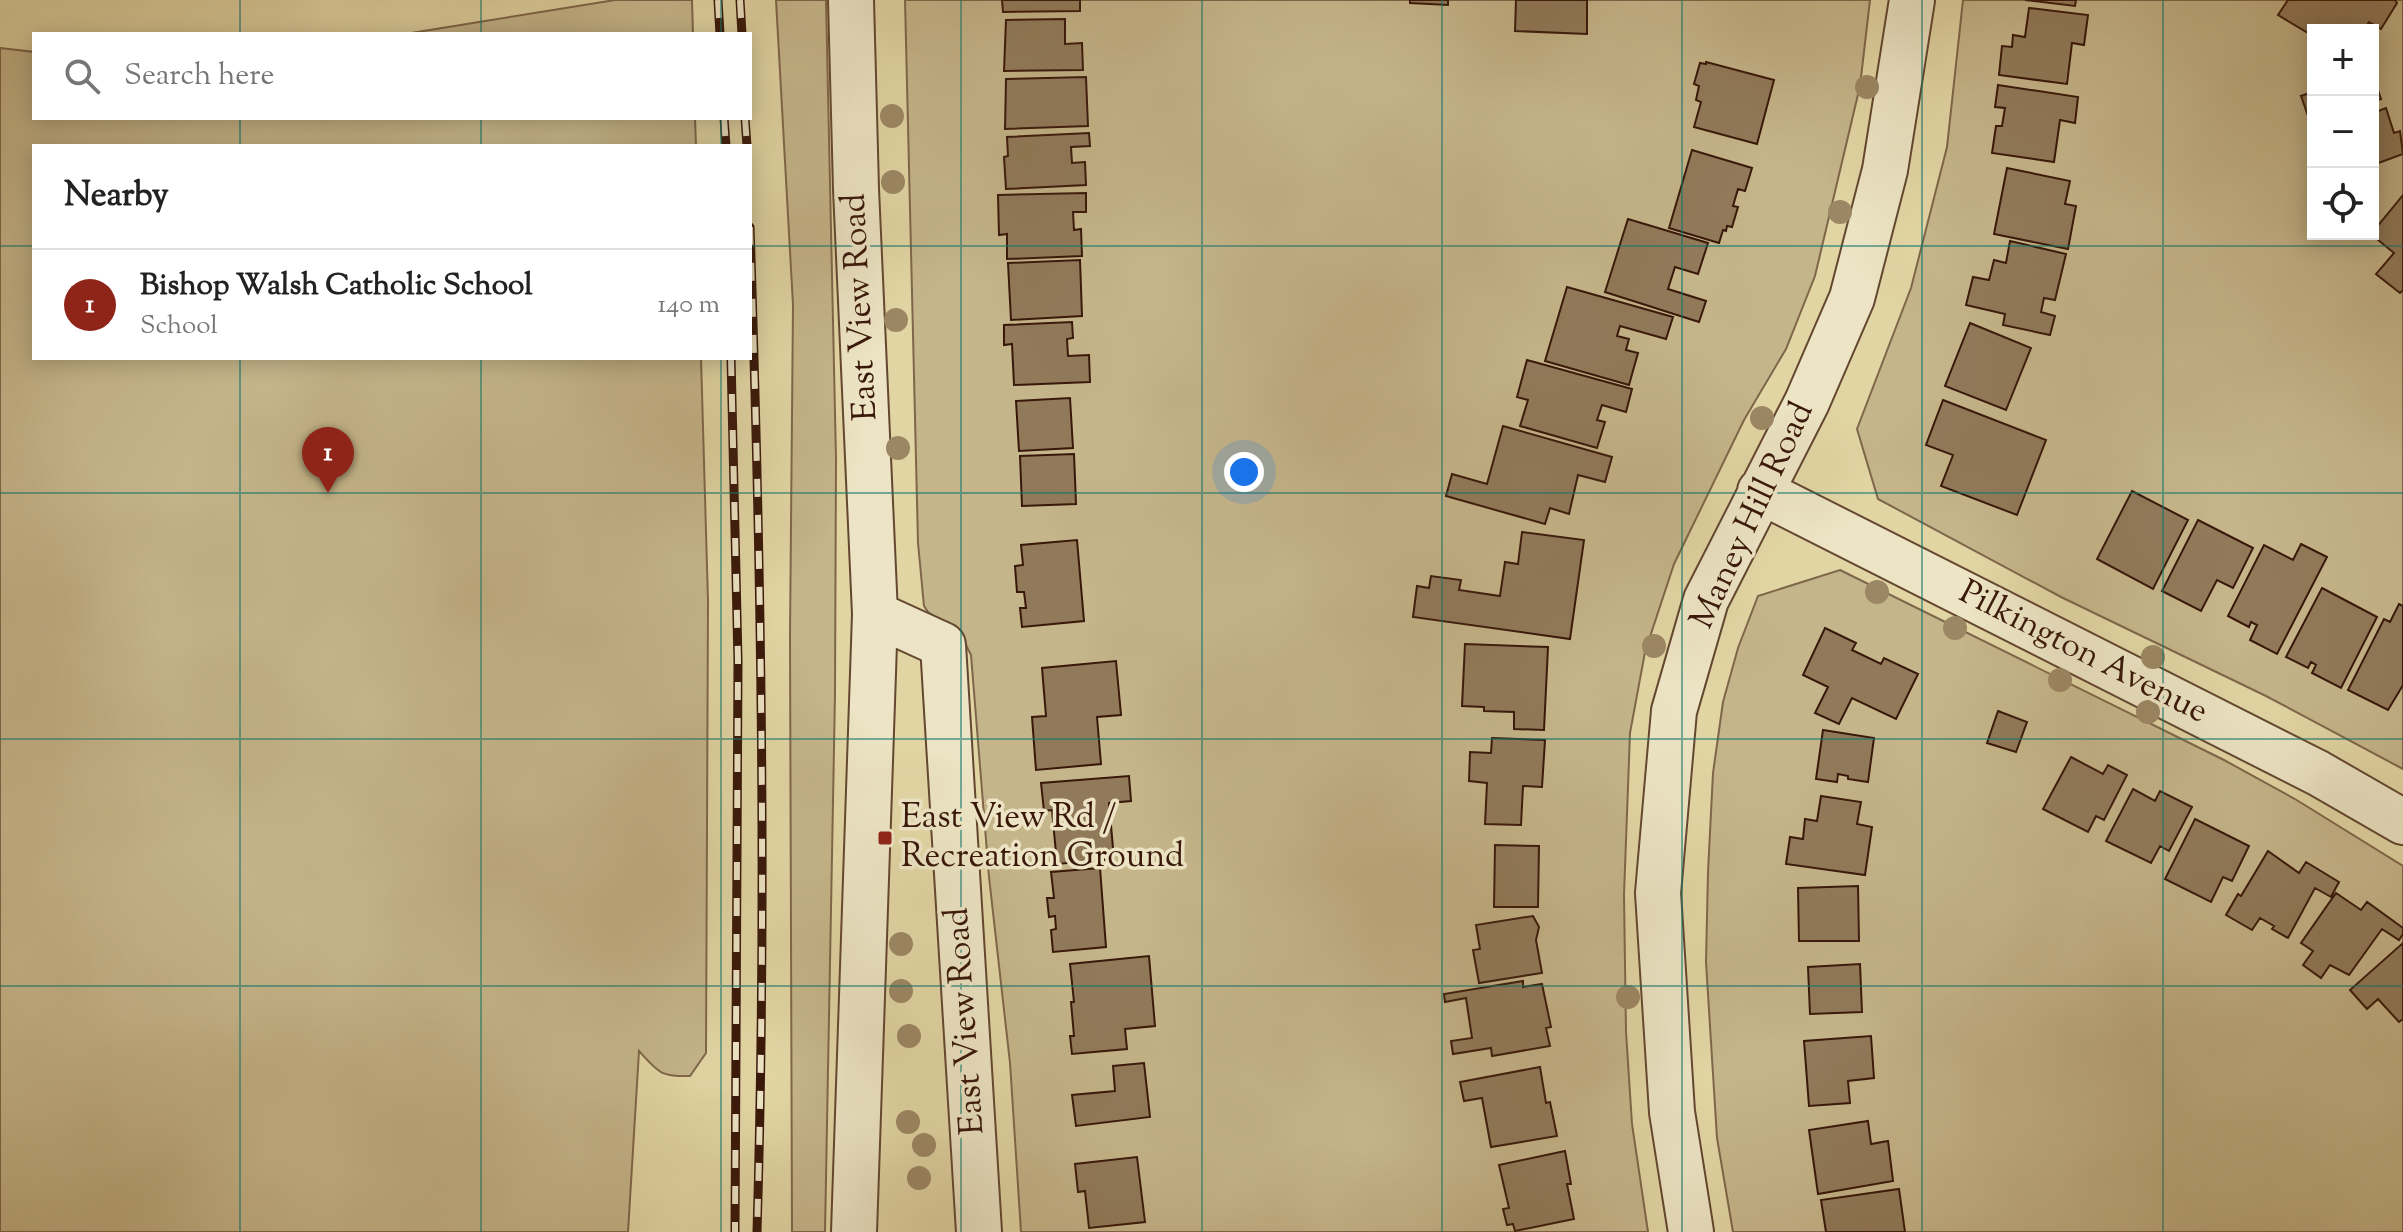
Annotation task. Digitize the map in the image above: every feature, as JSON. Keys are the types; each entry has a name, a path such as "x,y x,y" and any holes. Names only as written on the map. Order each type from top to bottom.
{"street":[{"name":"East View Road","path":"851,0 875,614 854,1232"},
{"name":"Maney Hill Road","path":"1691,1232 1672,1112 1658,893 1674,711 1706,600 1807,402 1852,298 1885,170 1912,0"},
{"name":"Pilkington Avenue","path":"1760,491 2264,745 2403,822"},
{"name":"East View Road","path":"875,614 943,645 979,1232"}],"shaded area":[{"path":"615,0 692,0 693,32 417,32"},
{"path":"776,0 826,0 836,459 825,1232 792,1232 790,635 793,305"},
{"path":"905,0 1870,0 1860,86 1815,276 1786,349 1744,420 1674,564 1645,652 1630,733 1624,895 1626,1032 1632,1124 1648,1232 1021,1232 1010,1063 989,877 971,655 961,635 924,606 918,543"},
{"path":"1963,0 2403,0 2403,769 2266,696 2061,597 1878,499 1857,429 1911,288 1947,147"},
{"path":"0,48 32,52 32,120 695,120 696,144 32,144 32,360 701,360 708,601 706,1053 690,1076 680,1076 660,1072 639,1051 628,1232 0,1232"},
{"path":"1840,570 2224,760 2295,799 2403,866 2403,1232 1733,1232 1717,1138 1706,962 1713,773 1723,702 1738,648 1758,596"}],"building":[{"path":"1002,0 1080,0 1080,11 1003,12"},
{"path":"1410,0 1448,0 1448,5 1410,3"},
{"path":"1516,0 1587,0 1587,34 1515,31"},
{"path":"2025,0 2076,0 2075,6"},
{"path":"2288,0 2395,0 2397,3 2381,29 2379,24 2369,22 2307,24 2307,32 2278,15"},
{"path":"2029,8 2088,15 2084,45 2072,43 2067,84 1999,75 2002,46 2012,47 2013,35 2025,37"},
{"path":"1065,19 1065,44 1082,43 1083,70 1004,71 1006,20"},
{"path":"1700,63 1774,80 1757,144 1694,127 1701,102 1696,100 1699,86 1694,84"},
{"path":"1086,77 1088,126 1005,129 1006,79"},
{"path":"1998,85 2078,97 2075,123 2060,120 2054,162 1992,153 1996,126 2002,126 2005,108 1995,107"},
{"path":"2307,94 2307,113 2301,96"},
{"path":"2386,108 2394,133 2400,131 2403,154 2379,163 2379,111"},
{"path":"1089,133 1090,146 1071,147 1072,163 1085,162 1086,185 1006,189 1004,157 1008,156 1007,137"},
{"path":"1692,150 1752,168 1745,191 1738,189 1733,206 1738,207 1732,227 1727,226 1726,231 1723,230 1719,243 1669,228"},
{"path":"2007,168 2070,181 2065,204 2076,206 2068,249 1994,234"},
{"path":"1086,193 1086,212 1073,212 1074,230 1081,229 1082,256 1007,259 1007,234 999,235 998,195"},
{"path":"2403,195 2403,290 2400,293 2376,274 2394,253 2378,240 2379,224"},
{"path":"1628,219 1708,243 1698,274 1675,267 1668,289 1706,301 1699,322 1605,292"},
{"path":"2010,241 2066,254 2055,300 2044,298 2041,312 2055,316 2050,335 2003,325 2005,314 1966,305 1973,277 1989,280 1994,260 2006,263"},
{"path":"1080,260 1082,316 1011,320 1008,263"},
{"path":"1567,287 1673,317 1666,339 1620,326 1617,336 1629,339 1626,350 1638,353 1629,385 1545,361"},
{"path":"1072,322 1073,338 1067,339 1068,356 1089,355 1090,382 1014,385 1012,344 1004,345 1004,325"},
{"path":"1970,323 2031,348 2006,410 1945,386"},
{"path":"1527,360 1632,389 1626,412 1602,405 1597,420 1605,422 1597,448 1520,426 1528,400 1517,397"},
{"path":"1070,398 1073,448 1019,451 1016,401"},
{"path":"1943,400 2046,440 2017,515 1941,486 1953,455 1926,445"},
{"path":"1503,426 1612,457 1605,482 1578,475 1569,514 1550,508 1545,524 1446,496 1452,474 1487,484"},
{"path":"1074,454 1076,504 1022,506 1020,456"},
{"path":"2132,491 2188,520 2153,589 2097,559"},
{"path":"2198,520 2253,548 2233,588 2217,580 2201,611 2162,591"},
{"path":"1522,532 1584,540 1570,639 1413,617 1417,586 1429,588 1431,576 1461,580 1459,590 1500,596 1505,562 1518,564"},
{"path":"1077,540 1084,621 1022,627 1020,608 1026,608 1024,592 1017,592 1015,566 1023,565 1021,545"},
{"path":"2301,544 2327,557 2277,654 2250,640 2257,625 2251,622 2249,627 2228,616 2264,545 2293,560"},
{"path":"2322,588 2377,617 2341,688 2312,673 2316,665 2311,662 2308,668 2286,657"},
{"path":"2399,604 2403,606 2403,685 2388,710 2348,690 2384,619 2390,622"},
{"path":"1825,628 1856,643 1852,650 1881,664 1884,658 1918,674 1896,719 1852,698 1839,724 1815,713 1828,687 1803,675"},
{"path":"1465,644 1548,647 1544,730 1514,729 1514,712 1484,711 1484,707 1462,706"},
{"path":"1116,661 1121,715 1097,717 1101,764 1036,770 1032,717 1046,716 1042,668"},
{"path":"1998,711 2027,722 2016,752 1987,743"},
{"path":"1823,730 1874,738 1868,782 1838,774 1837,782 1816,779"},
{"path":"1492,738 1545,740 1542,787 1523,786 1521,825 1485,824 1487,783 1469,781 1470,752 1491,753"},
{"path":"2071,757 2103,774 2108,765 2127,775 2104,820 2096,816 2088,832 2043,809"},
{"path":"1129,776 1131,801 1109,803 1114,859 1057,864 1052,810 1044,811 1041,783"},
{"path":"2133,789 2155,801 2160,791 2192,807 2169,851 2160,846 2151,863 2106,841"},
{"path":"1821,796 1861,802 1857,824 1872,827 1865,875 1786,864 1790,837 1803,839 1805,819 1817,821"},
{"path":"2195,819 2249,846 2232,881 2223,877 2211,902 2165,879"},
{"path":"1495,845 1539,846 1538,907 1494,907"},
{"path":"2268,851 2299,873 2306,862 2339,882 2331,897 2315,888 2288,938 2260,918 2252,930 2226,915"},
{"path":"1100,868 1106,947 1053,952 1051,930 1056,929 1055,916 1049,917 1047,898 1054,898 1051,872"},
{"path":"1858,886 1859,941 1799,941 1798,888"},
{"path":"2336,893 2361,910 2367,902 2403,928 2403,934 2399,940 2382,929 2349,975 2330,965 2321,978 2303,965 2313,951 2301,943"},
{"path":"1533,916 1539,927 1536,940 1542,973 1479,983 1473,950 1480,949 1476,925"},
{"path":"2403,943 2403,1019 2399,1022 2378,999 2367,1009 2350,990"},
{"path":"1149,956 1155,1026 1125,1029 1127,1049 1072,1054 1071,1002 1074,1002 1070,964"},
{"path":"1860,964 1862,1012 1810,1014 1808,967"},
{"path":"1523,981 1523,987 1542,984 1551,1027 1546,1028 1550,1046 1492,1056 1491,1048 1453,1054 1451,1041 1472,1038 1466,998 1445,1002 1444,994"},
{"path":"1871,1036 1874,1078 1848,1081 1850,1103 1809,1106 1804,1041"},
{"path":"1144,1063 1150,1117 1076,1126 1072,1095 1115,1091 1113,1066"},
{"path":"1540,1067 1546,1103 1550,1102 1557,1136 1491,1147 1482,1098 1464,1101 1460,1082"},
{"path":"1868,1121 1871,1144 1888,1141 1893,1181 1818,1194 1809,1130"},
{"path":"1565,1151 1574,1219 1515,1231 1513,1224 1507,1225 1503,1209 1509,1208 1499,1165"},
{"path":"1137,1157 1145,1222 1089,1228 1085,1191 1078,1192 1075,1164"},
{"path":"1899,1189 1905,1232 1826,1232 1821,1200"}],"railway":[{"path":"718,0 720,32"},
{"path":"740,0 742,32"},
{"path":"724,120 726,144"},
{"path":"745,120 747,144"},
{"path":"752,299 761,729 762,981 757,1232"},
{"path":"731,360 738,661 735,1232"}],"place":[{"name":"Bishop Walsh Catholic School","path":"328,493"},
{"name":"East View Rd / Recreation Ground","path":"885,838"}]}
